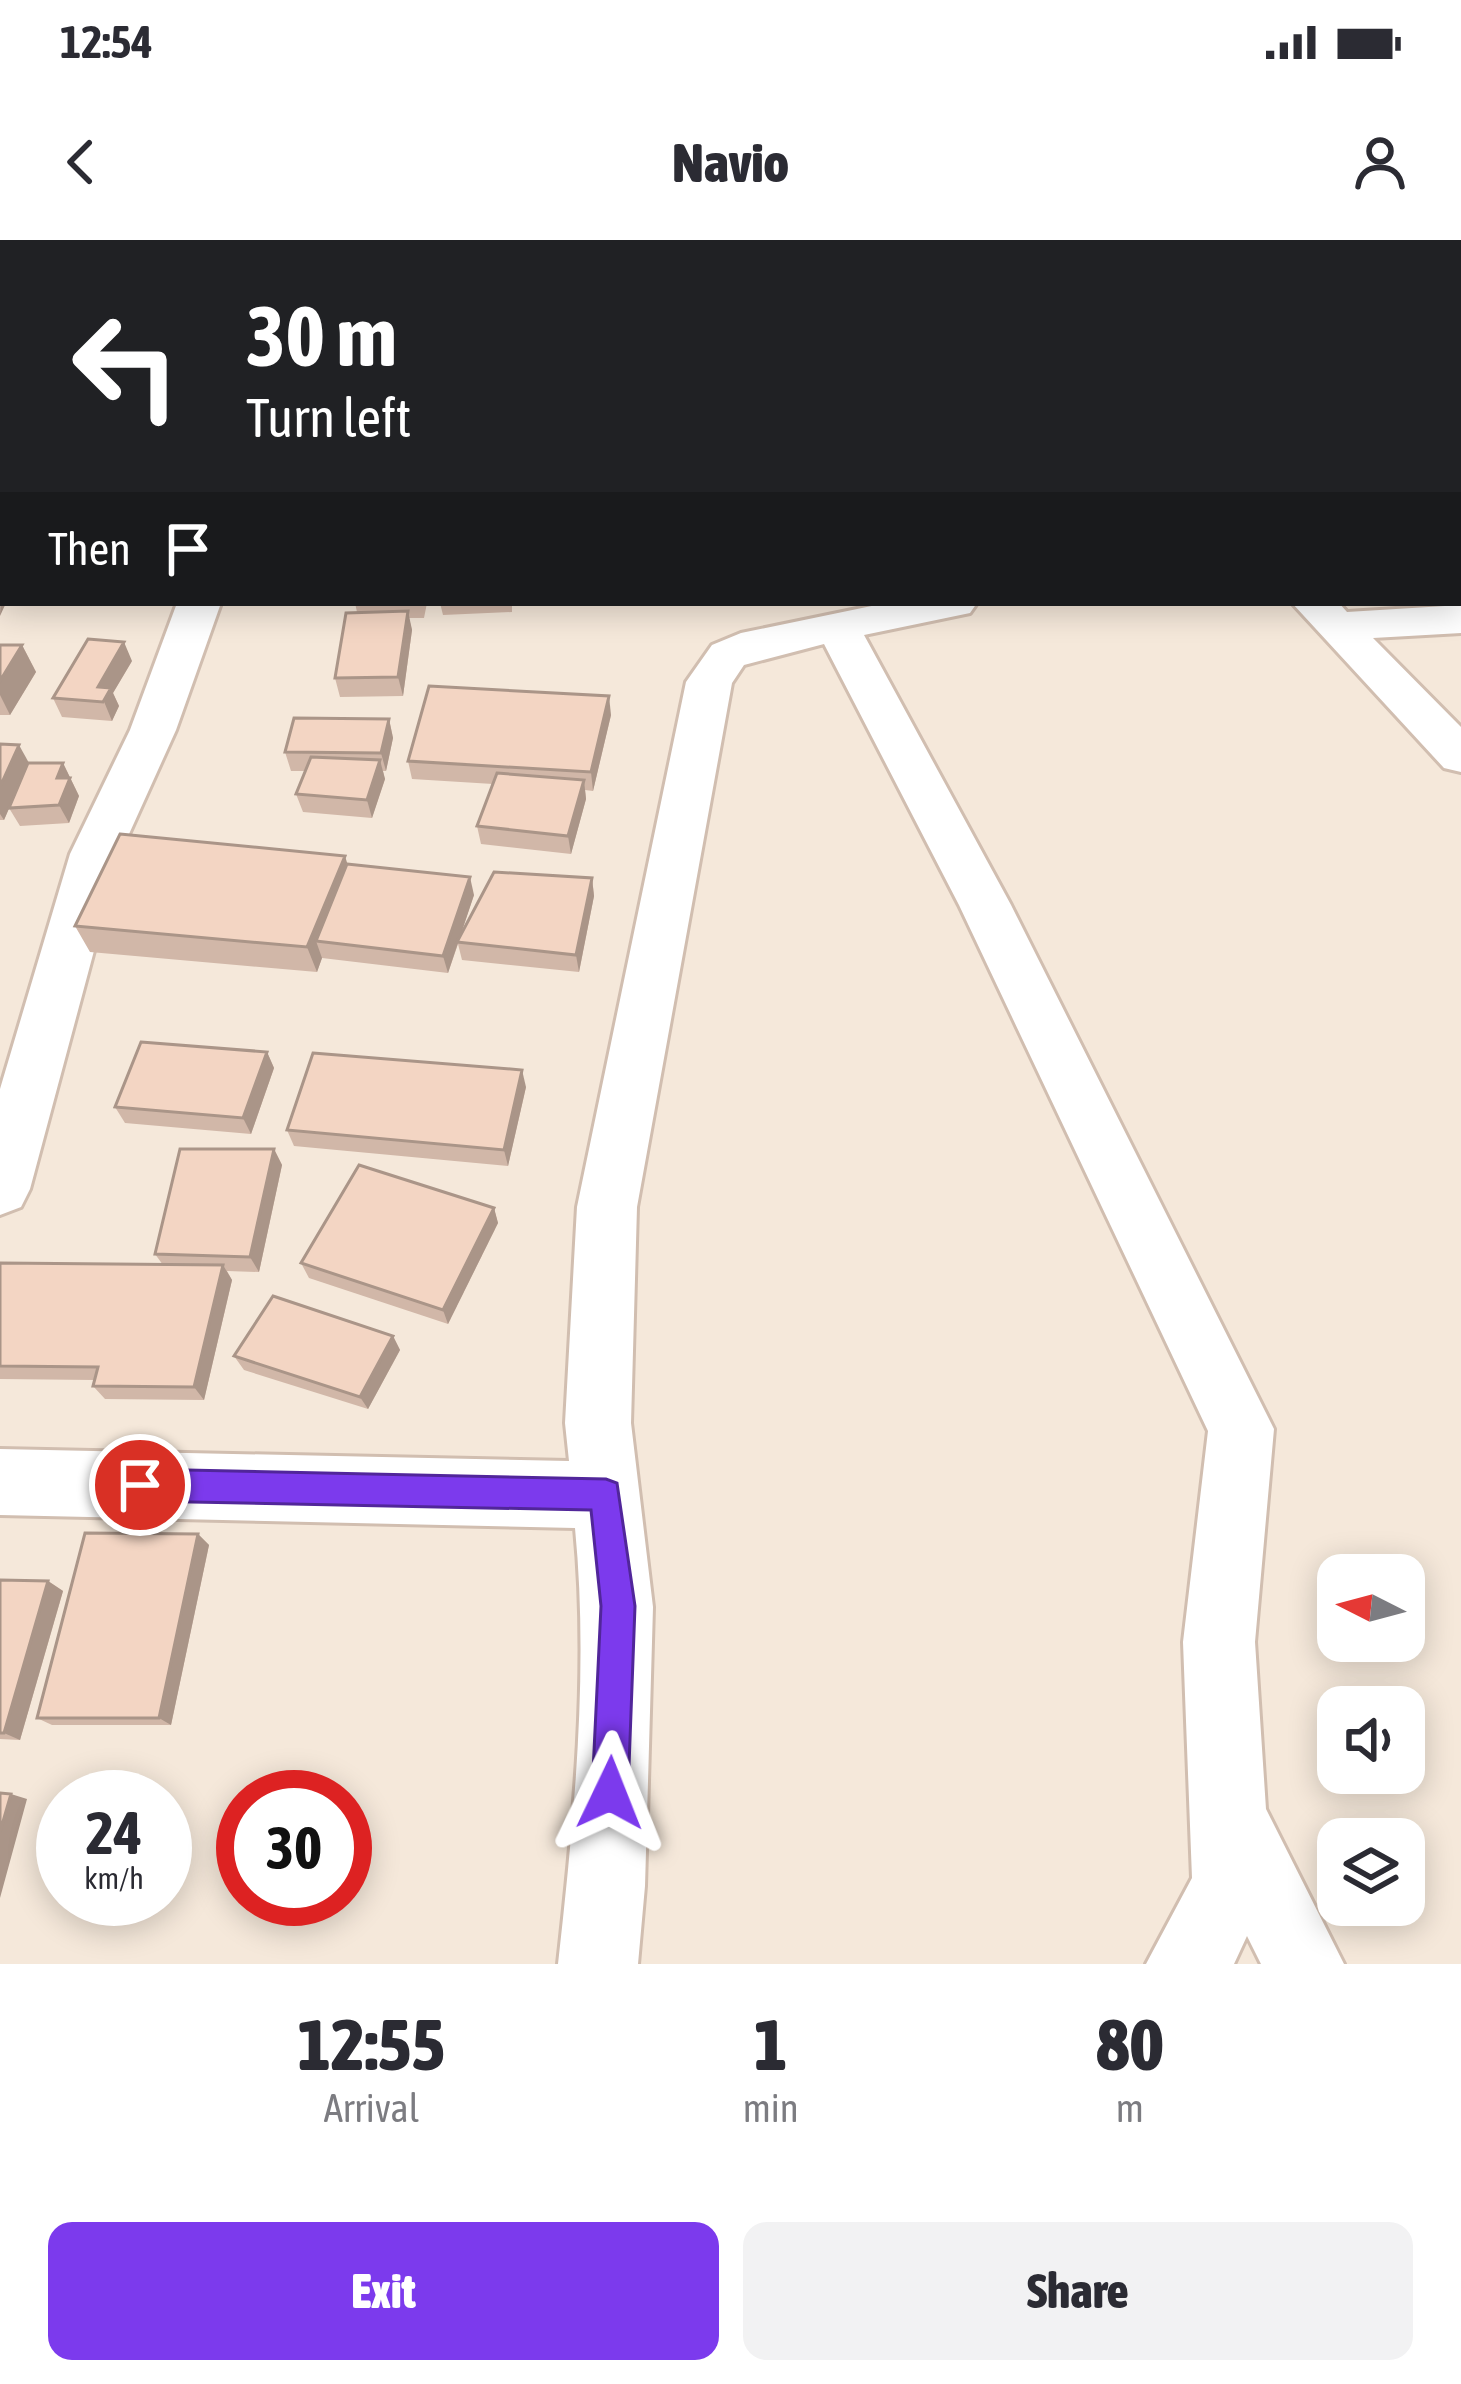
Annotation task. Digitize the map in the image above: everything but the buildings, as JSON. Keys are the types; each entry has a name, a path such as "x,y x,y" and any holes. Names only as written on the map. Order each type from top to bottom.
{"street":[{"path":"0,1189 95,854 153,730 198,606"},
{"path":"598,1964 606,1886 618,1606 598,1423 607,1208 709,682 728,655 802,622 931,606"},
{"path":"1326,615 1461,619"},
{"path":"1326,615 1461,756"},
{"path":"802,622 985,905 1241,1429 1219,1642 1231,1879 1210,1930 1186,1964"},
{"path":"0,1482 606,1495"},
{"path":"1229,1819 1304,1964"}],"shaded area":[{"path":"0,606 1461,606 1461,1964 0,1964"}],"route":[{"path":"140,1485 606,1495 618,1606 610,1793"}]}
